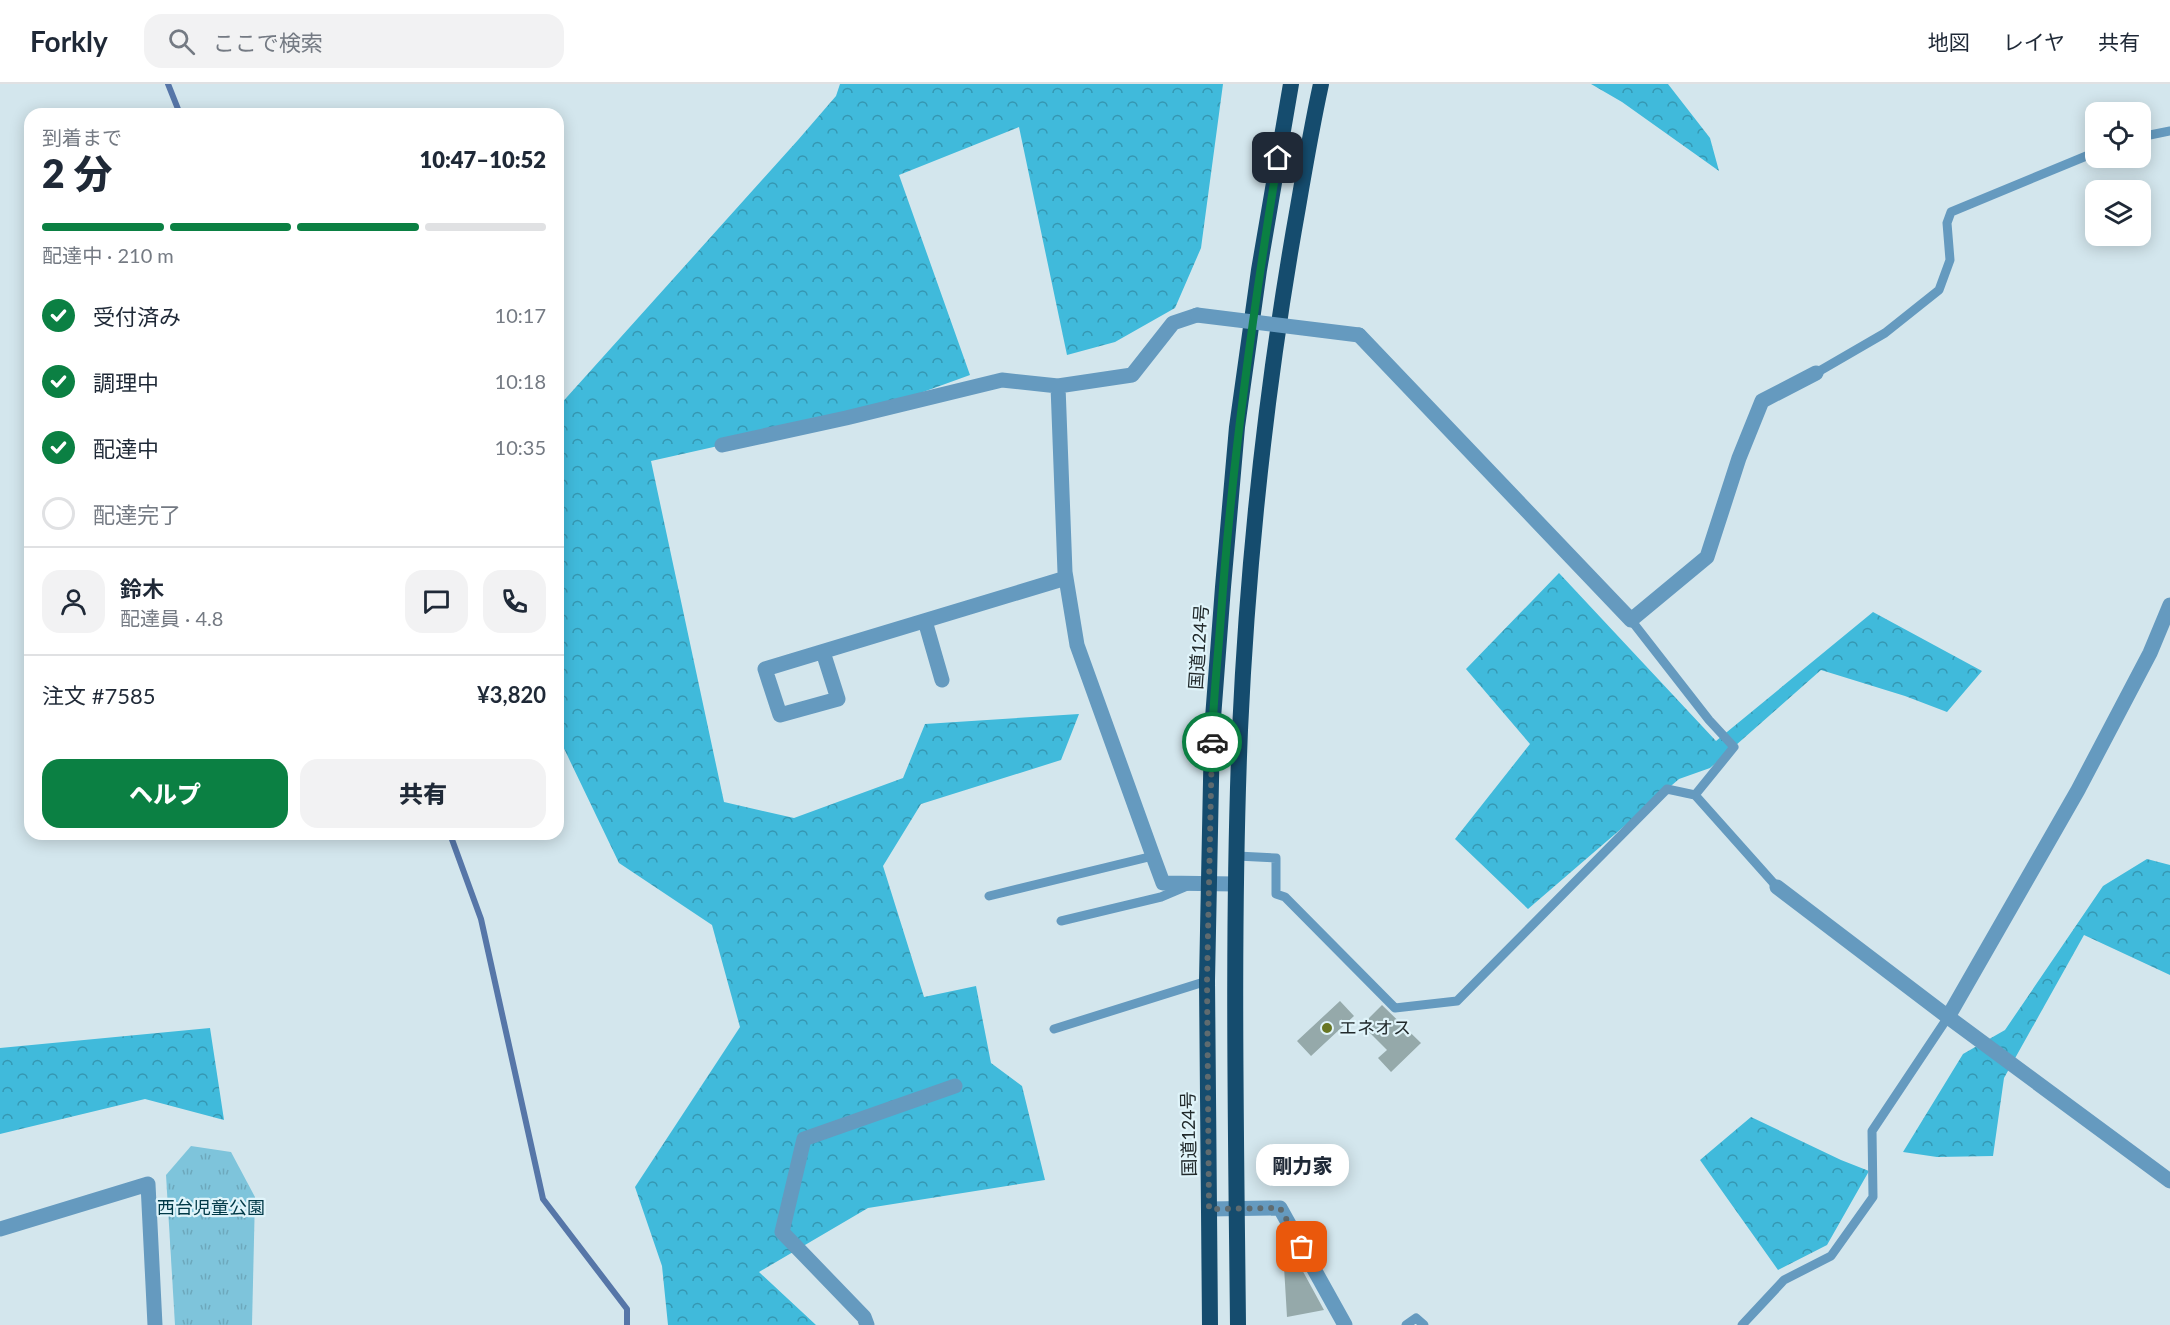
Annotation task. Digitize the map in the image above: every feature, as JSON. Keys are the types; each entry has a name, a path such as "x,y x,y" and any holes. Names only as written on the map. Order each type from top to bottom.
{"highway":[{"name":"国道124号","path":"1210,1325 1207,981 1212,731 1222,586 1237,427 1259,270 1291,84"},
{"path":"1238,1325 1236,884 1240,729 1249,587 1265,432 1285,278 1321,84"}],"street":[{"path":"722,445 1002,380 1058,386 1132,375 1173,323 1197,315 1359,335 1631,620 1707,557 1739,458 1762,401 1816,373"},
{"path":"1058,386 1066,578 1077,645 1162,883 1236,884"},
{"path":"823,652 838,699 780,715 765,669 1066,578"},
{"path":"1948,1017 2078,790 2150,653 2170,605"},
{"path":"925,621 942,680"},
{"path":"1777,887 2170,1181"},
{"path":"867,1325 864,1317 782,1232 804,1139 955,1086"},
{"path":"0,1229 148,1184 155,1325"},
{"path":"1209,1209 1280,1208 1345,1325"}],"lane":[{"path":"2151,135 2170,131"},
{"path":"1816,373 1886,333 1939,290 1950,260 1947,223 1951,212 2085,157"},
{"path":"1631,620 1709,720 1734,747 1695,795"},
{"path":"1237,856 1276,858 1276,894 1285,897 1395,1008 1457,1001 1667,789 1695,795 1777,887"},
{"path":"988,896 1153,856"},
{"path":"1060,921 1161,897 1189,885"},
{"path":"1054,1029 1207,981"},
{"path":"1742,1325 1784,1280 1831,1256 1873,1197 1872,1131 1948,1017"},
{"path":"1406,1325 1416,1318 1424,1325"}],"green space":[{"path":"840,84 1223,84 1201,248 1175,308 1115,342 1067,355 1019,127 899,175 970,375 865,413 651,461 724,802 794,818 903,778 925,724 1079,714 1061,760 921,804 883,866 924,997 976,986 991,1063 1022,1086 1045,1180 868,1208 759,1272 816,1325 668,1325 662,1266 635,1187 740,1027 712,925 619,863 564,748 564,400 836,96"},
{"path":"1591,84 1668,84 1710,138 1719,171 1622,102"},
{"path":"1559,573 1716,741 1873,612 1982,671 1947,712 1905,696 1821,670 1710,768 1679,779 1528,909 1455,839 1530,744 1466,669"},
{"path":"2147,859 2170,865 2170,975 2084,935 2004,1078 1993,1156 1937,1157 1903,1152 1963,1054 2005,1030 2103,886"},
{"path":"210,1028 224,1120 145,1099 0,1134 0,1048"},
{"path":"1751,1117 1869,1171 1827,1245 1778,1270 1700,1160"},
{"name":"西台児童公園","path":"191,1146 231,1152 255,1197 252,1325 175,1325 166,1175"}],"building":[{"path":"1340,1001 1354,1016 1311,1056 1297,1041"},
{"path":"1382,1005 1421,1043 1391,1072 1378,1058 1387,1050 1362,1025"},
{"path":"1282,1233 1324,1310 1287,1317"}],"waterway":[{"path":"168,84 178,108"},
{"path":"452,840 481,919 543,1199 627,1309 627,1325"}],"way so far":[{"path":"1212,742 1207,981 1209,1209 1280,1208 1302,1247"}],"place":[{"name":"エネオス","path":"1327,1028"},
{"name":"剛力家","path":"1302,1247"}],"route":[{"path":"1212,742 1222,586 1237,427 1259,270 1278,158"}]}
